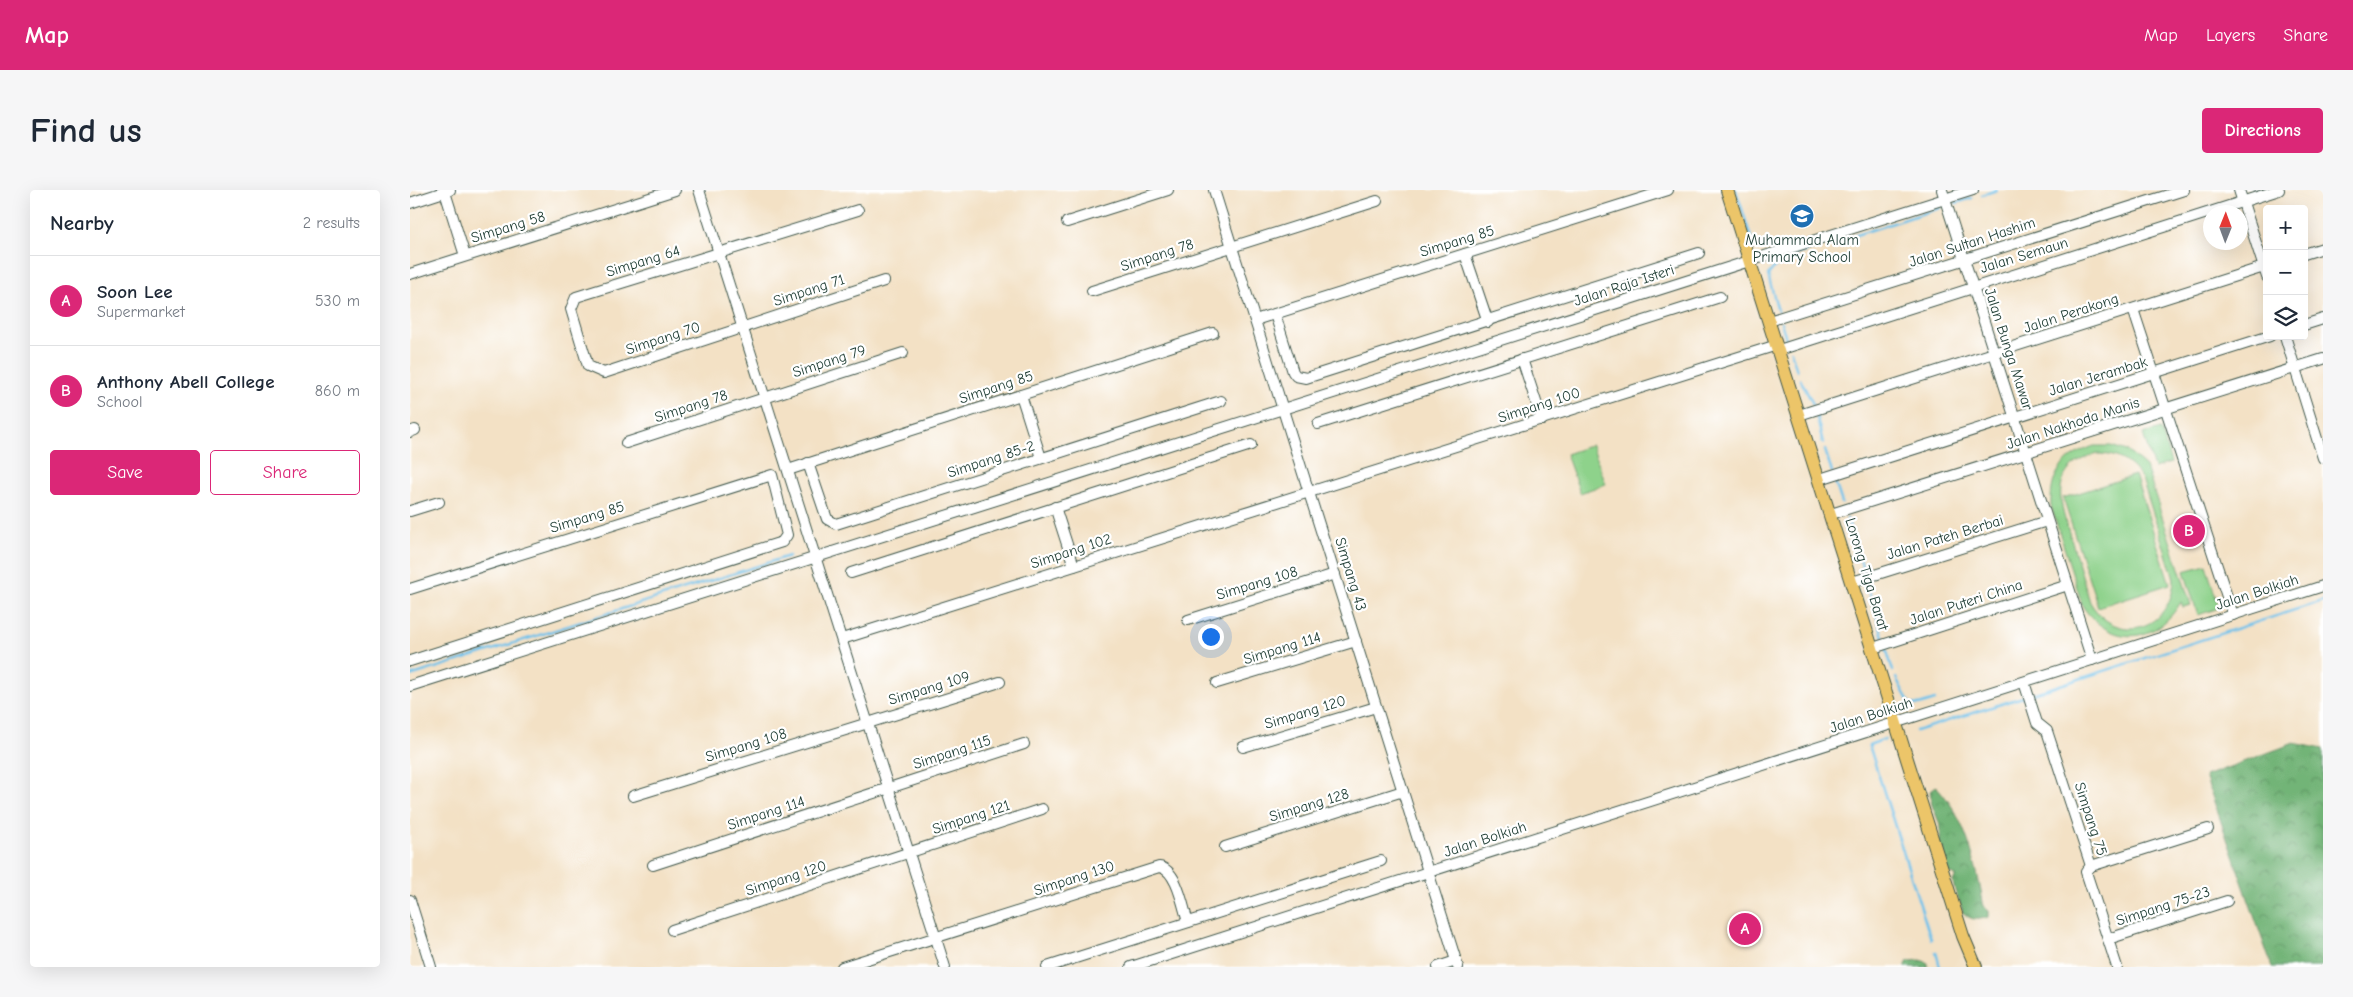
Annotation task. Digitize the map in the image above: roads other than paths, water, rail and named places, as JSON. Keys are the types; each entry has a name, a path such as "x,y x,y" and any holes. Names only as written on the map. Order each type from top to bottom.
{"main road":[{"name":"Lorong Tiga Barat","path":"1727,190 1820,479 1963,936 1976,967"}],"street":[{"name":"Simpang 58","path":"410,274 675,190"},
{"path":"699,190 945,967"},
{"path":"1067,222 1168,190"},
{"name":"Simpang 43","path":"1214,190 1457,964"},
{"name":"Simpang 85","path":"1255,320 1668,190"},
{"name":"Jalan Raja Isteri","path":"410,686 1749,261 1944,194 1973,190"},
{"name":"Jalan Sultan Hashim","path":"1769,321 2184,190"},
{"path":"2240,190 2263,261"},
{"name":"Jalan Semaun","path":"1778,348 2279,190"},
{"path":"410,203 448,191 465,256"},
{"name":"Jalan Bunga Mawar","path":"1944,194 2092,660"},
{"path":"1232,247 1377,201"},
{"name":"Simpang 64","path":"592,370 588,366 571,309 576,297 858,210"},
{"name":"Simpang 78","path":"1092,291 1232,247"},
{"path":"2308,253 2323,248"},
{"path":"1275,314 1293,372 1301,378 1317,376 1699,253"},
{"path":"1465,254 1488,322"},
{"name":"Jalan Perakong","path":"1799,415 2133,309 2263,271"},
{"name":"Simpang 71","path":"743,328 884,281"},
{"path":"1318,424 1720,297"},
{"path":"2133,309 2233,615"},
{"path":"2308,324 2323,319"},
{"name":"Simpang 70","path":"592,370 604,373 743,328"},
{"name":"Simpang 85","path":"788,470 1213,333"},
{"name":"Jalan Jerambak","path":"1820,479 2263,338"},
{"path":"2286,340 2323,458"},
{"name":"Simpang 100","path":"1310,493 1778,348"},
{"name":"Simpang 79","path":"765,398 903,354"},
{"name":"Jalan Nakhoda Manis","path":"1831,514 2323,359"},
{"path":"1522,360 1542,420"},
{"path":"1021,395 1041,458"},
{"name":"Simpang 78","path":"626,443 765,398"},
{"name":"Simpang 85-2","path":"808,463 827,519 836,524 1221,401"},
{"path":"851,573 1251,445"},
{"name":"Simpang 85","path":"410,588 772,475 787,535 784,541 410,661"},
{"name":"Simpang 102","path":"842,639 1310,493"},
{"path":"410,511 438,502"},
{"path":"1055,508 1074,566"},
{"name":"Jalan Pateh Berbai","path":"1852,582 2047,521"},
{"name":"Simpang 108","path":"1188,620 1335,574"},
{"name":"Jalan Puteri China","path":"1873,648 2068,585"},
{"name":"Jalan Bolkiah","path":"1132,967 1896,723 2027,690 2092,660 2323,586"},
{"name":"Simpang 114","path":"1217,683 1356,641"},
{"name":"Simpang 109","path":"868,722 1000,682"},
{"name":"Simpang 75","path":"2027,690 2037,723 2047,731 2091,866 2086,872 2117,967"},
{"name":"Simpang 120","path":"1243,747 1376,707"},
{"name":"Simpang 108","path":"633,796 868,722"},
{"name":"Simpang 115","path":"889,788 1024,744"},
{"name":"Simpang 114","path":"653,865 889,788"},
{"name":"Simpang 128","path":"1225,847 1403,791"},
{"name":"Simpang 121","path":"909,853 1042,809"},
{"path":"2091,866 2208,829"},
{"name":"Simpang 120","path":"672,930 909,853"},
{"path":"1047,967 1381,861"},
{"name":"Simpang 130","path":"936,937 1159,867 1167,869 1173,876 1188,922"},
{"path":"410,900 431,967"},
{"name":"Simpang 75-23","path":"2108,939 2226,901"},
{"path":"410,940 421,937"},
{"path":"842,967 936,937"},
{"path":"1438,967 1457,964"}],"waterway":[{"path":"1736,190 1753,244 1768,247 1777,243"},
{"path":"1982,195 1997,190"},
{"path":"1956,203 1972,198"},
{"path":"1831,243 1940,208"},
{"path":"1790,256 1822,246"},
{"path":"1778,311 1768,275 1782,258"},
{"path":"1781,322 1787,342"},
{"path":"1791,351 1797,371"},
{"path":"1800,379 1813,404"},
{"path":"1816,414 1823,443"},
{"path":"1825,450 1832,472"},
{"path":"1834,479 1842,503"},
{"path":"1847,519 1855,543"},
{"path":"1857,550 1865,575"},
{"path":"410,676 789,556"},
{"path":"1867,582 1873,606"},
{"path":"2032,694 2323,601"},
{"path":"1876,614 1883,637"},
{"path":"1886,648 1893,671"},
{"path":"1896,678 1910,704 1919,705 1935,700"},
{"path":"1916,731 2026,696"},
{"path":"1885,739 1869,745 1931,939"},
{"path":"1936,952 1940,967"}],"place":[{"name":"Muhammad Alam Primary School","path":"1802,216"},
{"name":"Anthony Abell College","path":"2189,531"},
{"name":"Soon Lee","path":"1745,929"}]}
